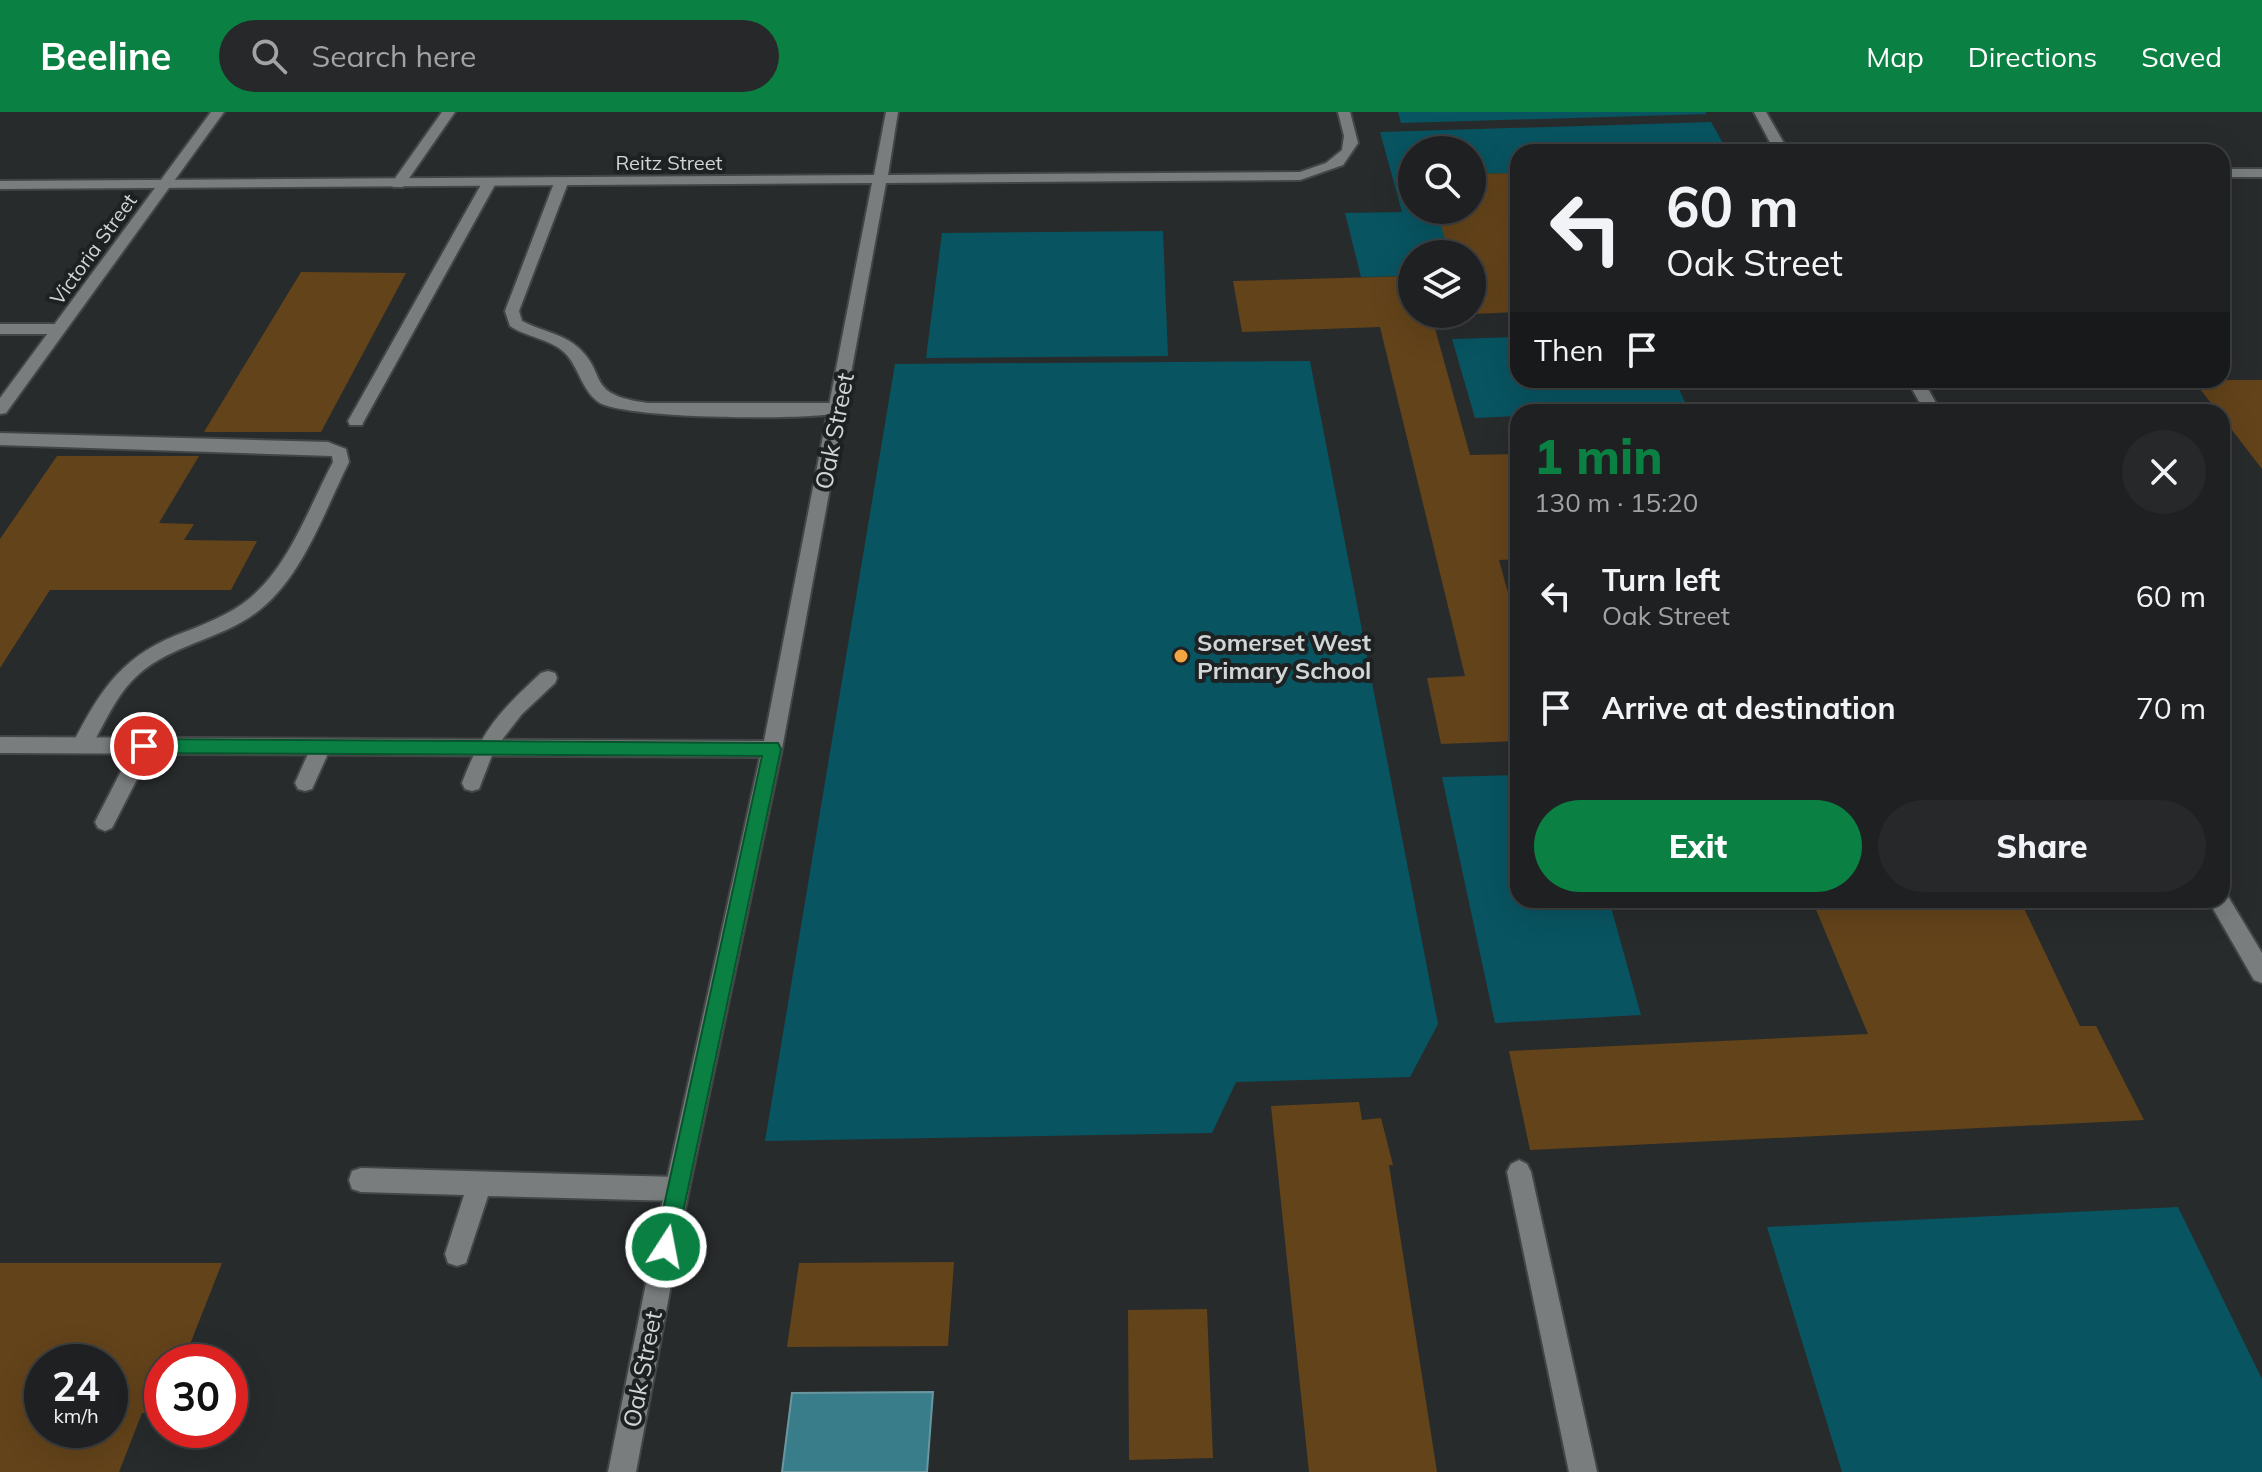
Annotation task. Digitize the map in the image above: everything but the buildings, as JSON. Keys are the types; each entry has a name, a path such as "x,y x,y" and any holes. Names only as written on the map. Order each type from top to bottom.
{"street":[{"name":"Victoria Street","path":"0,409 218,112"},
{"path":"398,184 449,112"},
{"name":"Oak Street","path":"622,1472 677,1189 772,749 839,408 892,112"},
{"name":"Reitz Street","path":"0,185 1286,177 1320,171 1336,163 1351,143 1344,112"},
{"path":"1760,112 1778,144"},
{"path":"2230,173 2262,173"},
{"path":"356,421 489,183"},
{"path":"561,183 512,311 515,323 529,333 568,346 606,399 622,405 669,410 839,408"},
{"path":"0,329 59,329"},
{"path":"0,439 328,448 340,453 341,462 280,576 259,601 221,626 151,655 134,668 119,682 82,745"},
{"path":"472,783 486,746 515,709 548,678"},
{"path":"0,745 772,749"},
{"path":"105,822 144,746"},
{"path":"305,783 321,747"},
{"path":"2224,908 2262,973"},
{"path":"1519,1172 1583,1472"},
{"path":"361,1180 677,1189"},
{"path":"457,1254 480,1182"}],"shaded area":[{"path":"1398,112 1705,112 1707,114 1401,123"},
{"path":"1711,122 1723,144 1510,144 1510,173 1486,174 1486,136 1398,136 1398,197 1380,132"},
{"path":"1398,212 1398,224 1447,224 1461,240 1398,240 1398,276 1361,277 1345,213"},
{"path":"1163,231 1168,356 926,358 942,233"},
{"path":"1510,337 1510,388 1679,388 1686,404 1510,404 1510,416 1475,418 1452,339"},
{"path":"1310,361 1438,1024 1410,1077 1236,1082 1212,1133 765,1141 895,364"},
{"path":"1510,775 1510,908 1611,908 1641,1015 1495,1023 1442,777"},
{"path":"2178,1207 2262,1379 2262,1472 1842,1472 1767,1227"},
{"path":"933,1392 927,1472 782,1472 792,1393"}],"place":[{"name":"Somerset West Primary School","path":"1181,656"}],"route":[{"path":"144,746 772,749 666,1247"}]}
